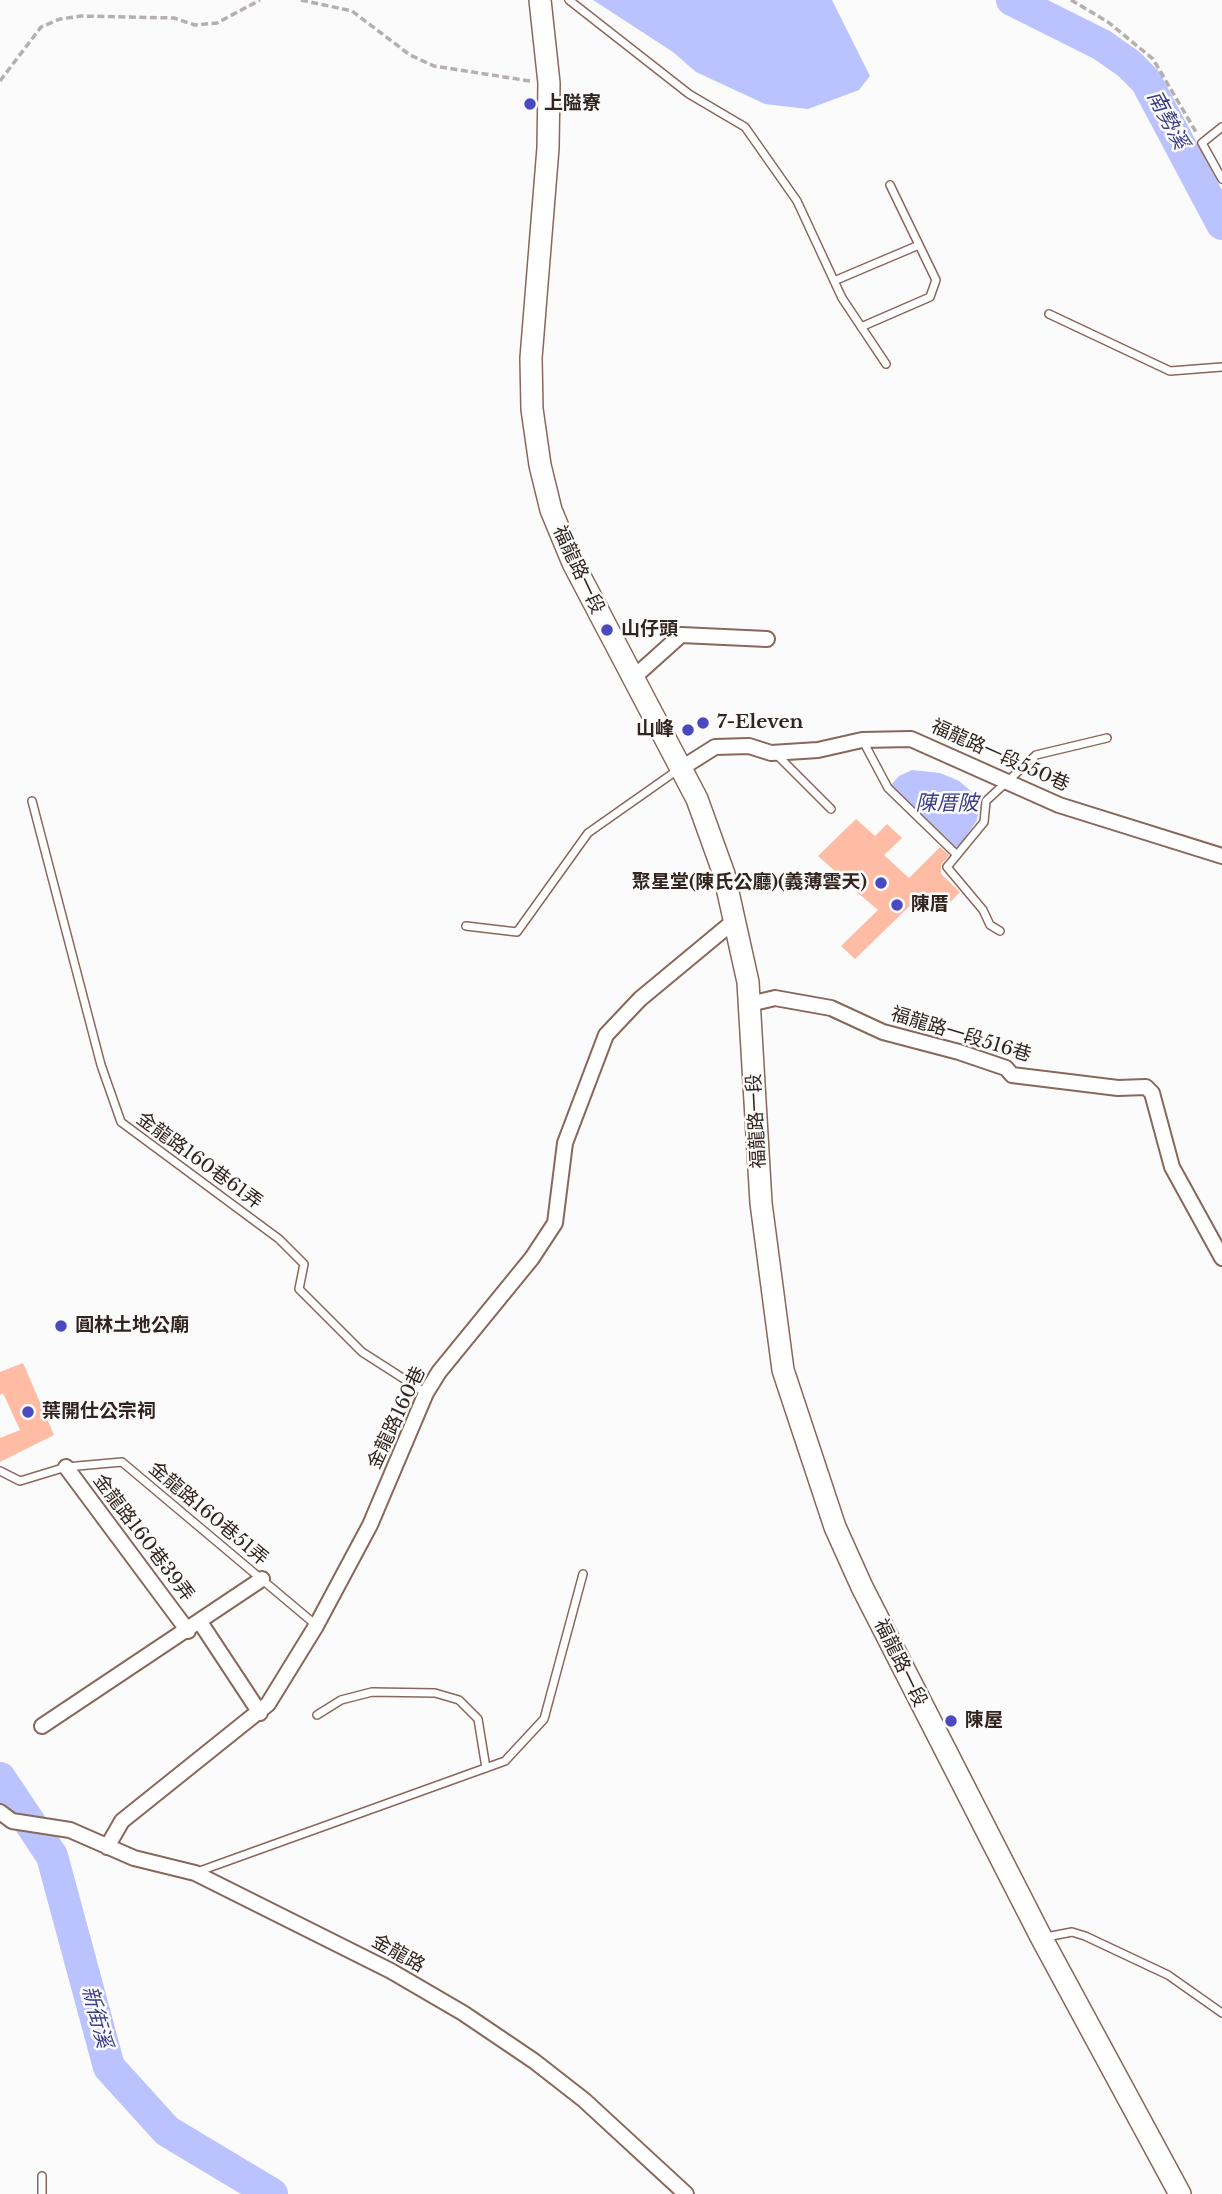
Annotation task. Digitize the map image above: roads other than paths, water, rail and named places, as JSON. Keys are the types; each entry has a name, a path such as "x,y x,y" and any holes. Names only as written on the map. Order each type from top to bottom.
{"main road":[{"name":"福龍路一段","path":"540,0 549,83 548,148 531,358 532,409 540,465 551,510 573,563 697,799 724,874 750,1004 761,1203 783,1370 835,1527 862,1587 1041,1937 1180,2194"}],"street":[{"path":"632,679 681,635 766,639"},
{"name":"福龍路一段550巷","path":"680,769 715,747 749,746 774,752 818,750 862,740 911,739 938,748 1005,783 1059,805 1222,856"},
{"name":"金龍路160巷","path":"107,1847 122,1822 260,1713 316,1626 370,1525 426,1393 439,1372 532,1258 555,1223 565,1143 606,1035 640,999 734,921"},
{"name":"福龍路一段516巷","path":"750,1004 775,998 831,1008 883,1032 959,1052 1006,1068 1012,1075 1118,1088 1146,1087 1152,1093 1172,1167 1222,1258"},
{"name":"金龍路160巷39弄","path":"66,1467 260,1713"},
{"path":"42,1726 194,1627 262,1579"},
{"name":"金龍路","path":"6,1816 70,1830 134,1858 195,1873 391,1971 463,2013 534,2060 584,2100 686,2194"}],"lane":[{"path":"569,0 689,93 745,127 797,201 834,281 886,364"},
{"path":"1222,127 1202,143 1222,179"},
{"path":"861,327 930,297 936,280 890,185"},
{"path":"834,281 919,245"},
{"path":"1049,314 1170,371 1222,367"},
{"path":"1000,931 989,925 984,910 947,867 984,822 986,801 1036,755 1107,738"},
{"path":"862,740 888,788 957,855"},
{"path":"774,752 831,809"},
{"path":"466,926 517,932 588,833 680,769"},
{"name":"金龍路160巷61弄","path":"32,801 101,1065 121,1122 279,1238 304,1264 299,1289 362,1352 426,1393"},
{"name":"金龍路160巷51弄","path":"0,1471 20,1480 66,1467 122,1462 316,1626"},
{"path":"195,1873 505,1761 544,1719 583,1574"},
{"path":"317,1716 341,1700 372,1692 435,1693 459,1700 478,1719 486,1768"},
{"path":"1041,1937 1072,1932 1085,1936 1168,1975 1222,2013"},
{"path":"42,2176 42,2194"}],"water":[{"path":"593,0 832,0 870,76 859,90 808,109 765,104 696,72 673,52"},
{"name":"陳厝陂","path":"912,770 940,773 959,781 973,793 979,810 977,820 961,844 956,847 891,785 899,776"}],"waterway":[{"name":"南勢溪","path":"1012,0 1102,45 1129,64 1146,81 1222,224"},
{"name":"新街溪","path":"0,1778 52,1856 109,2067 167,2131 272,2194"}],"place":[{"name":"上隘寮","path":"530,104"},
{"name":"山仔頭","path":"607,630"},
{"name":"7-Eleven","path":"703,723"},
{"name":"山峰","path":"688,730"},
{"name":"聚星堂(陳氏公廳)(義薄雲天)","path":"881,883"},
{"name":"陳厝","path":"897,905"},
{"name":"圓林土地公廟","path":"61,1326"},
{"name":"葉開仕公宗祠","path":"28,1412"},
{"name":"陳屋","path":"951,1721"}]}
